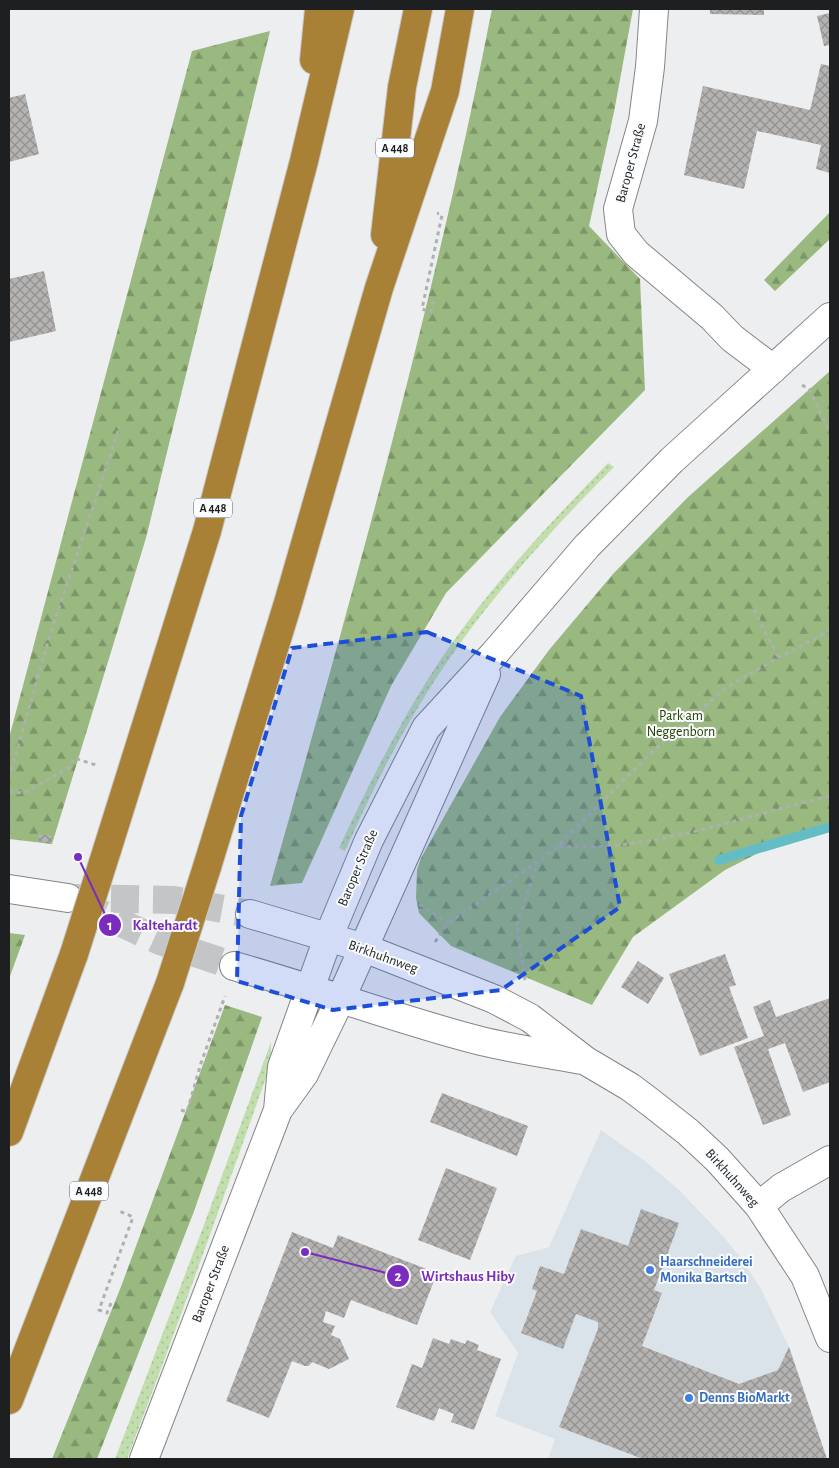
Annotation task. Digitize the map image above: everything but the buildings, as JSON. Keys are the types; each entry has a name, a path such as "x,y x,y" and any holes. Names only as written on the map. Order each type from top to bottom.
{"highway":[{"path":"304,160 318,9"},
{"name":"A 448","path":"9,1132 74,954 207,531 304,160 340,9"},
{"name":"A 448","path":"9,1400 170,982 208,867 288,603 379,288 402,87 418,9"},
{"path":"379,288 444,91 460,9"}],"street":[{"name":"Baroper Straße","path":"654,9 650,67 643,121 618,209 621,234 636,253 712,317 732,338 773,369"},
{"name":"Baroper Straße","path":"278,1110 282,1067 328,938 369,840 426,728 494,654 587,546 672,460 830,317"},
{"name":"Baroper Straße","path":"144,1459 278,1110 304,1074 341,998 494,654"},
{"path":"9,889 68,898"},
{"name":"Birkhuhnweg","path":"250,914 364,948 494,999 530,1018 586,1061 630,1087 688,1132 717,1159 759,1206 805,1276 830,1338"},
{"name":"Birkhuhnweg","path":"234,966 341,998 398,1018 522,1050 586,1061"},
{"path":"759,1206 781,1188 830,1160"}],"path":[{"path":"407,204 442,215 422,309 431,312 433,301"},
{"path":"773,369 809,390 830,433"},
{"path":"9,778 49,638 120,426"},
{"path":"754,610 778,657"},
{"path":"448,923 538,862 558,846 653,751 726,688 778,657 830,631"},
{"path":"9,792 24,793 70,767 74,761"},
{"path":"558,846 582,848 622,846 707,828 789,805 830,796"},
{"path":"530,1018 517,925 538,862"},
{"path":"181,1110 187,1112 201,1063 222,1004"},
{"path":"86,1198 134,1217 99,1310 108,1313 111,1303"}],"highlighted area":[{"path":"427,632 581,696 620,907 501,990 333,1010 237,981 241,816 292,648"}],"shaded area":[{"path":"601,1130 646,1162 678,1189 723,1236 743,1261 761,1289 789,1347 827,1459 548,1459 555,1439 495,1416 518,1353 490,1312 516,1256 549,1247"}],"green space":[{"path":"492,9 633,9 614,112 589,226 640,279 645,390 446,593 391,686 302,883 270,886 361,559 418,340 469,120"},
{"path":"270,31 146,538 52,844 9,839 9,738 192,51"},
{"path":"830,212 830,239 775,291 764,280"},
{"name":"Park am Neggenborn","path":"830,371 830,823 789,837 725,870 633,937 592,1005 451,946 419,913 416,898 417,870 421,858 500,717 549,650 613,574 687,498"},
{"path":"608,463 614,467 562,520 513,576 445,665 392,753 345,851 339,848 364,795 405,717 452,643 507,573"},
{"path":"9,933 25,935 9,979"},
{"path":"225,1005 262,1017 193,1214 97,1459 52,1459 122,1284"},
{"path":"271,1042 269,1069 145,1411 127,1459 115,1459 205,1222"}],"waterway":[{"path":"719,860 830,827"}],"tunnel":[{"path":"69,898 174,900 250,914"},
{"path":"78,903 160,941 234,966"}],"place":[{"name":"Kaltehardt","path":"78,857"},
{"name":"Wirtshaus Hiby","path":"305,1252"},
{"name":"Haarschneiderei Monika Bartsch","path":"650,1270"},
{"name":"Denns BioMarkt","path":"689,1398"}]}
